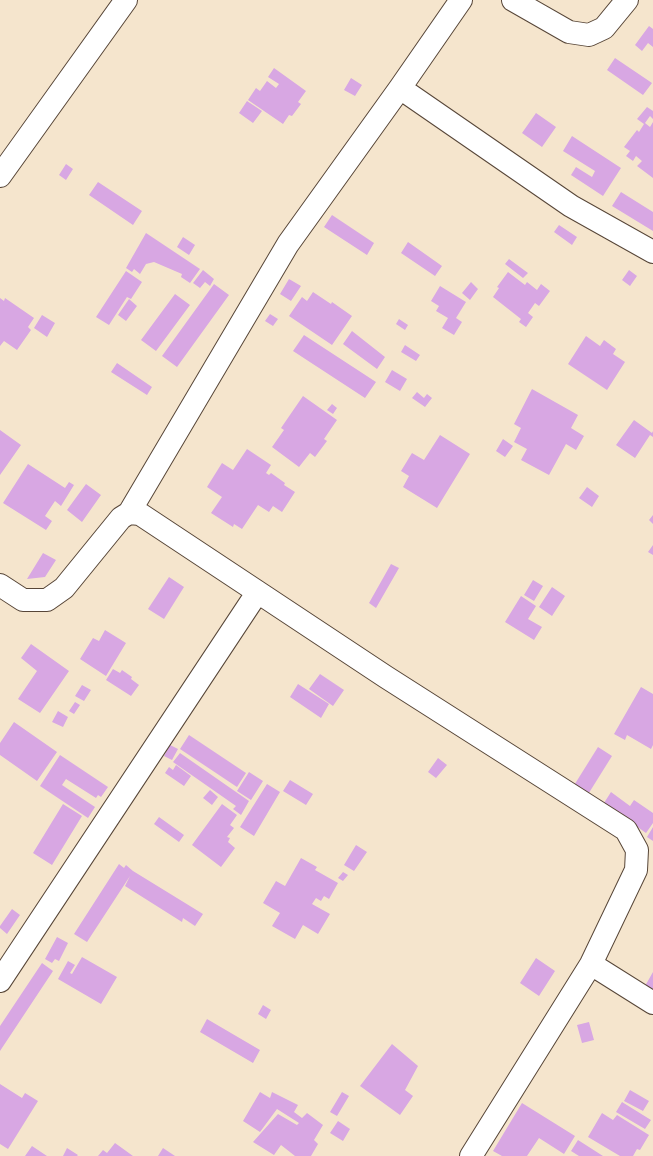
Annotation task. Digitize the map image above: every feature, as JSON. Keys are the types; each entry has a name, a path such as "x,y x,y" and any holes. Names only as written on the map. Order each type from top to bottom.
{"street":[{"path":"0,176 126,0"},
{"path":"0,585 22,600 48,600 64,588 120,518 129,513 288,244 461,0"},
{"path":"513,0 569,32 589,35 604,28 627,0"},
{"path":"400,88 571,206 653,252"},
{"path":"129,513 140,514 386,677 626,830 637,850 636,870 591,964 471,1156"},
{"path":"0,981 257,592"},
{"path":"591,964 653,1003"}],"building":[{"path":"649,26 653,29 653,47 648,43 642,51 635,45"},
{"path":"615,58 652,83 643,95 607,70"},
{"path":"274,68 306,91 298,102 301,104 292,116 289,115 283,124 248,100 256,88 260,91 267,81 276,88 279,84 268,77"},
{"path":"351,78 362,85 355,96 344,90"},
{"path":"247,101 262,111 253,123 239,113"},
{"path":"647,107 653,111 653,119 650,116 645,123 650,127 653,122 653,178 637,166 642,161 636,156 633,161 626,156 630,151 624,147 637,130 639,132 644,124 637,119"},
{"path":"536,113 556,127 542,147 522,133"},
{"path":"572,136 621,168 603,196 571,175 576,167 592,177 595,171 563,151"},
{"path":"66,164 73,169 66,180 59,175"},
{"path":"98,182 142,211 133,225 89,195"},
{"path":"621,192 653,212 653,231 612,206"},
{"path":"332,215 374,243 367,255 324,227"},
{"path":"559,225 577,237 572,245 554,232"},
{"path":"146,233 200,269 190,283 181,277 182,274 154,262 146,264 140,274 134,269 132,272 126,268"},
{"path":"183,237 195,245 189,255 177,247"},
{"path":"408,242 442,266 435,276 401,253"},
{"path":"509,259 528,273 523,278 505,264"},
{"path":"203,270 214,279 210,286 205,282 200,288 193,283"},
{"path":"629,270 637,276 630,286 622,280"},
{"path":"126,271 142,282 131,299 127,297 109,325 96,317"},
{"path":"508,272 525,285 527,282 537,290 541,284 550,291 539,306 535,303 528,313 533,317 526,327 519,322 521,319 493,297 499,288 497,287"},
{"path":"289,279 301,286 291,301 280,294"},
{"path":"471,282 478,289 470,300 462,293"},
{"path":"214,284 229,295 177,367 162,356"},
{"path":"440,286 466,302 456,318 462,322 454,335 442,328 448,318 436,311 439,306 431,301"},
{"path":"313,292 331,304 332,302 352,316 332,345 289,316 302,297 307,301"},
{"path":"175,294 190,305 156,351 141,340"},
{"path":"0,298 4,301 5,298 34,318 28,327 31,330 17,350 4,341 0,346"},
{"path":"129,299 137,306 126,321 118,315"},
{"path":"270,314 278,319 273,326 265,321"},
{"path":"42,315 55,323 47,337 34,328"},
{"path":"399,319 408,325 405,330 396,324"},
{"path":"352,331 385,357 377,369 343,344"},
{"path":"304,335 376,382 365,398 293,351"},
{"path":"586,336 600,346 604,340 616,349 613,354 625,362 607,390 568,364"},
{"path":"405,345 420,355 416,361 401,352"},
{"path":"117,363 152,387 147,395 111,372"},
{"path":"392,370 407,379 400,391 385,382"},
{"path":"532,389 578,415 571,428 584,436 576,450 566,444 549,475 521,460 527,449 514,442 521,428 514,424"},
{"path":"417,392 424,398 427,394 432,398 425,407 412,398"},
{"path":"303,396 337,420 324,439 327,441 315,457 310,453 299,467 272,447 284,430 281,428"},
{"path":"332,404 337,408 333,414 327,410"},
{"path":"634,420 652,433 653,431 653,437 650,435 635,458 616,445"},
{"path":"0,430 21,445 0,475"},
{"path":"440,435 470,454 437,508 403,487 409,476 401,471 412,453 424,460"},
{"path":"503,439 513,446 505,457 496,451"},
{"path":"247,449 271,465 266,473 269,475 271,473 285,483 284,485 295,492 282,512 273,506 269,512 258,505 242,529 234,524 233,527 211,513 222,497 207,487 222,463 233,470"},
{"path":"28,464 65,488 69,482 74,485 61,506 55,501 45,516 52,521 46,530 3,503"},
{"path":"86,484 101,495 82,522 67,510"},
{"path":"587,487 599,496 592,507 579,498"},
{"path":"653,515 653,524 649,520"},
{"path":"653,545 653,555 648,552"},
{"path":"43,553 56,560 45,577 27,579"},
{"path":"391,564 399,568 376,608 369,603"},
{"path":"169,577 184,587 164,619 148,609"},
{"path":"533,580 543,586 534,601 524,595"},
{"path":"552,587 565,596 552,616 539,607"},
{"path":"521,596 536,606 528,619 542,627 534,640 505,622"},
{"path":"105,630 126,643 106,676 80,659 93,638 99,641"},
{"path":"31,644 69,671 40,713 18,699 37,671 21,658"},
{"path":"113,669 120,673 122,670 132,677 131,679 139,685 131,696 106,680"},
{"path":"320,674 344,690 333,706 309,689"},
{"path":"298,684 329,704 321,718 290,697"},
{"path":"82,685 91,690 84,701 75,696"},
{"path":"641,687 653,694 653,745 651,749 627,735 625,740 614,734"},
{"path":"75,702 80,705 74,714 69,711"},
{"path":"58,711 68,717 63,727 52,722"},
{"path":"14,722 57,752 37,781 0,755 0,743"},
{"path":"189,735 246,773 237,787 180,749"},
{"path":"170,745 178,749 172,760 164,756"},
{"path":"598,747 612,756 587,796 573,787"},
{"path":"180,753 249,801 241,815 233,809 236,806 173,762"},
{"path":"60,755 108,787 101,797 98,795 96,798 66,779 62,785 95,807 88,818 40,786"},
{"path":"438,758 447,765 436,778 428,772"},
{"path":"176,765 191,776 184,786 165,773 169,767 173,770"},
{"path":"249,772 263,781 251,800 237,791"},
{"path":"290,780 313,794 306,805 283,791"},
{"path":"267,784 280,792 254,836 240,827"},
{"path":"210,790 218,797 212,805 203,798"},
{"path":"611,792 630,806 634,800 653,813 653,823 646,833 604,803"},
{"path":"63,804 82,816 52,865 33,853"},
{"path":"222,804 237,815 230,825 234,828 227,837 230,838 228,842 235,848 221,867 192,845"},
{"path":"159,817 184,835 179,842 154,824"},
{"path":"653,827 653,841 647,837"},
{"path":"356,845 367,852 354,871 344,865"},
{"path":"301,858 317,867 315,870 338,883 329,899 324,896 321,901 316,898 312,904 330,914 318,934 303,925 295,939 272,926 280,913 263,903 276,881 285,886"},
{"path":"119,864 124,868 126,865 133,871 203,914 195,926 183,918 182,922 125,886 130,876 87,942 74,934"},
{"path":"343,872 348,875 343,881 338,878"},
{"path":"12,909 20,915 7,934 0,928 0,926"},
{"path":"57,937 68,943 59,961 55,959 52,963 45,959"},
{"path":"82,957 117,977 101,1004 58,979 68,961 75,965 70,973 72,974"},
{"path":"536,958 555,971 539,996 520,983"},
{"path":"42,963 53,971 0,1051 0,1026"},
{"path":"653,972 653,991 645,986"},
{"path":"263,1005 271,1010 266,1019 258,1014"},
{"path":"207,1019 260,1050 253,1063 200,1032"},
{"path":"589,1022 594,1040 582,1043 577,1025"},
{"path":"392,1044 418,1066 405,1090 413,1096 400,1115 360,1086"},
{"path":"0,1084 22,1098 25,1093 38,1101 8,1149 0,1144"},
{"path":"630,1090 649,1101 643,1111 624,1101"},
{"path":"260,1092 270,1098 272,1092 298,1105 294,1112 302,1118 307,1113 323,1125 314,1140 318,1144 311,1156 295,1156 281,1145 274,1155 253,1142 278,1114 297,1125 299,1123 277,1109 260,1132 243,1121"},
{"path":"342,1092 349,1096 337,1116 330,1112"},
{"path":"622,1102 651,1120 645,1129 616,1112"},
{"path":"522,1103 575,1136 564,1154 539,1138 527,1156 502,1156 493,1151"},
{"path":"602,1113 613,1120 617,1115 649,1135 640,1150 637,1149 633,1156 620,1156 588,1137"},
{"path":"338,1121 350,1129 343,1141 330,1133"},
{"path":"578,1140 603,1156 579,1156 571,1151"},
{"path":"115,1143 133,1156 98,1156 103,1150 107,1153"},
{"path":"32,1146 47,1156 25,1156"},
{"path":"67,1148 78,1155 63,1156"},
{"path":"163,1148 175,1156 158,1156"}]}
